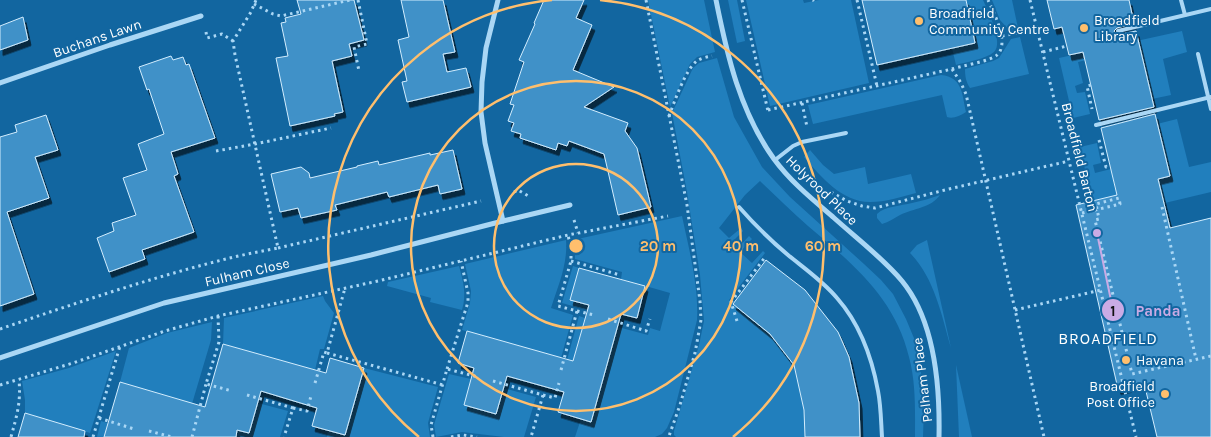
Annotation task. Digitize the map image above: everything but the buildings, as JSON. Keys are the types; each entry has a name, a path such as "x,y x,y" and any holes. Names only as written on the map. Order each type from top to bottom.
{"street":[{"path":"498,0 486,48 481,112 503,221"},
{"name":"Holyrood Place","path":"716,0 738,89 748,116 763,143 796,184 870,250"},
{"name":"Buchans Lawn","path":"0,83 110,44 201,16"},
{"name":"Fulham Close","path":"0,358 164,303 371,255 570,205"},
{"name":"Pelham Place","path":"870,250 903,282 927,328 938,394 939,437"}],"lane":[{"path":"1181,0 1185,15"},
{"path":"1118,31 1211,9"},
{"path":"1198,54 1210,97 1211,109"},
{"path":"1096,125 1210,97"},
{"path":"775,160 793,146 846,133"},
{"path":"739,207 758,228 837,297 856,325 870,358 879,392 882,437"}],"path":[{"path":"256,0 233,41 278,248"},
{"path":"254,4 281,16 350,0"},
{"path":"358,0 367,44 354,47 359,71"},
{"path":"646,0 687,205 701,320 695,353 680,405 668,437"},
{"path":"857,0 877,86"},
{"path":"768,110 952,69 997,55 1002,47 1002,36 988,0"},
{"name":"Broadfield Barton","path":"1030,0 1136,437"},
{"path":"201,16 207,38 222,34 233,41"},
{"path":"1002,36 1037,29"},
{"path":"1043,52 1067,46"},
{"path":"669,117 675,99 691,66 698,60 728,52"},
{"path":"952,69 966,94 1044,437"},
{"path":"802,103 810,141"},
{"path":"216,151 331,128"},
{"path":"1044,167 1069,161"},
{"path":"0,329 148,280 224,260 498,197 518,190 534,199"},
{"path":"1082,213 1095,210 1100,209 1120,204 1119,198 1096,204 1098,211 1100,219 1096,220 1132,374 1211,356"},
{"path":"1162,207 1196,359"},
{"path":"0,385 165,331 218,316 378,281 568,235 668,216"},
{"path":"568,235 571,261 558,306 594,315"},
{"path":"737,321 731,302 776,244"},
{"path":"433,437 431,425 468,302 468,293 461,261"},
{"path":"571,261 620,275"},
{"path":"327,353 345,288"},
{"path":"1015,310 1101,290"},
{"path":"561,370 577,310"},
{"path":"192,437 218,342 218,316"},
{"path":"608,319 646,331 650,319"},
{"path":"94,437 120,346"},
{"path":"314,383 324,352 443,385"},
{"path":"447,369 478,377"},
{"path":"11,437 20,407 19,380"},
{"path":"493,381 555,398 559,383"},
{"path":"206,384 232,391"},
{"path":"247,395 307,411 311,396"},
{"path":"531,437 543,395"},
{"path":"284,437 293,408"},
{"path":"99,418 134,429"},
{"path":"149,431 172,437"},
{"path":"451,437 463,435 478,437"}],"shaded area":[{"path":"648,0 704,0 715,52 697,57 690,64 670,107"},
{"path":"728,0 737,0 745,41 737,43"},
{"path":"746,0 803,0 804,3 819,0 851,0 869,83 770,106"},
{"path":"966,0 983,0 994,27 997,48 986,57 956,65 952,48 975,43"},
{"path":"992,0 1012,0 1018,28 1009,30 1000,20"},
{"path":"1182,31 1187,52 1163,59 1171,95 1152,99 1140,47 1078,62 1083,83 1075,86 1077,93 1085,92 1090,114 1073,118 1059,58"},
{"path":"1020,37 1029,74 970,88 966,79 965,69 999,58 1011,39"},
{"path":"717,58 734,117 762,167 790,197 881,280 893,294 916,343 924,405 923,437 915,437 914,387 911,367 894,317 870,283 856,268 760,181 745,195 719,228 729,238 741,228 743,231 732,242 738,248 749,236 752,239 740,252 752,263 763,251 765,253 729,300 770,333 794,365 804,410 805,437 676,437 674,435 704,321 700,275 672,113 693,68 699,63"},
{"path":"941,75 948,76 958,83 966,112 961,115 952,118 947,117 942,95 813,124 808,105"},
{"path":"1177,119 1189,167 1211,162 1211,192 1127,212 1092,201 1080,147 1097,143 1101,163 1093,165 1095,173 1111,169 1115,189 1169,176 1157,124"},
{"path":"810,150 834,174 865,167 868,184 911,174 916,193 876,202 850,198 825,180 804,157"},
{"path":"940,195 932,203 885,223 882,224 877,218 877,214 884,209"},
{"path":"682,216 695,281 697,320 674,412 667,428 662,434 655,437 575,437 581,419 591,422 618,327 648,335 650,328 660,331 670,293 621,279 622,272 575,259 573,240"},
{"path":"566,240 564,266 551,308 573,315 561,358 462,330 470,303 471,291 465,264"},
{"path":"927,240 951,348 931,285 925,273 910,253 917,245"},
{"path":"459,266 464,293 462,310 430,302 431,298 387,286 388,282"},
{"path":"573,266 579,268 570,300 596,307 594,312 562,303"},
{"path":"323,296 334,313 324,349 320,349 315,370 223,344 224,318"},
{"path":"579,316 585,318 570,372 564,371"},
{"path":"212,322 211,340 183,434 185,401 120,382 129,348 167,333"},
{"path":"116,351 90,433 25,413 22,381 69,368"},
{"path":"956,365 972,437 959,437"},
{"path":"364,368 438,387 428,423 430,437 327,437 328,430 345,435"},
{"path":"449,374 471,379 496,414 503,388 536,397 524,437 504,437 462,432 436,437 434,425"},
{"path":"209,389 225,393 216,424 248,433 258,403 288,411 280,437 196,437"},
{"path":"101,421 127,429 124,437 97,437"}],"place":[{"name":"Broadfield Community Centre","path":"919,21"},
{"name":"Broadfield Library","path":"1084,28"},
{"name":"Panda","path":"1097,233"},
{"name":"Havana","path":"1126,360"},
{"name":"Broadfield Post Office","path":"1165,394"}],"district":[{"name":"BROADFIELD","path":"1108,338"}]}
